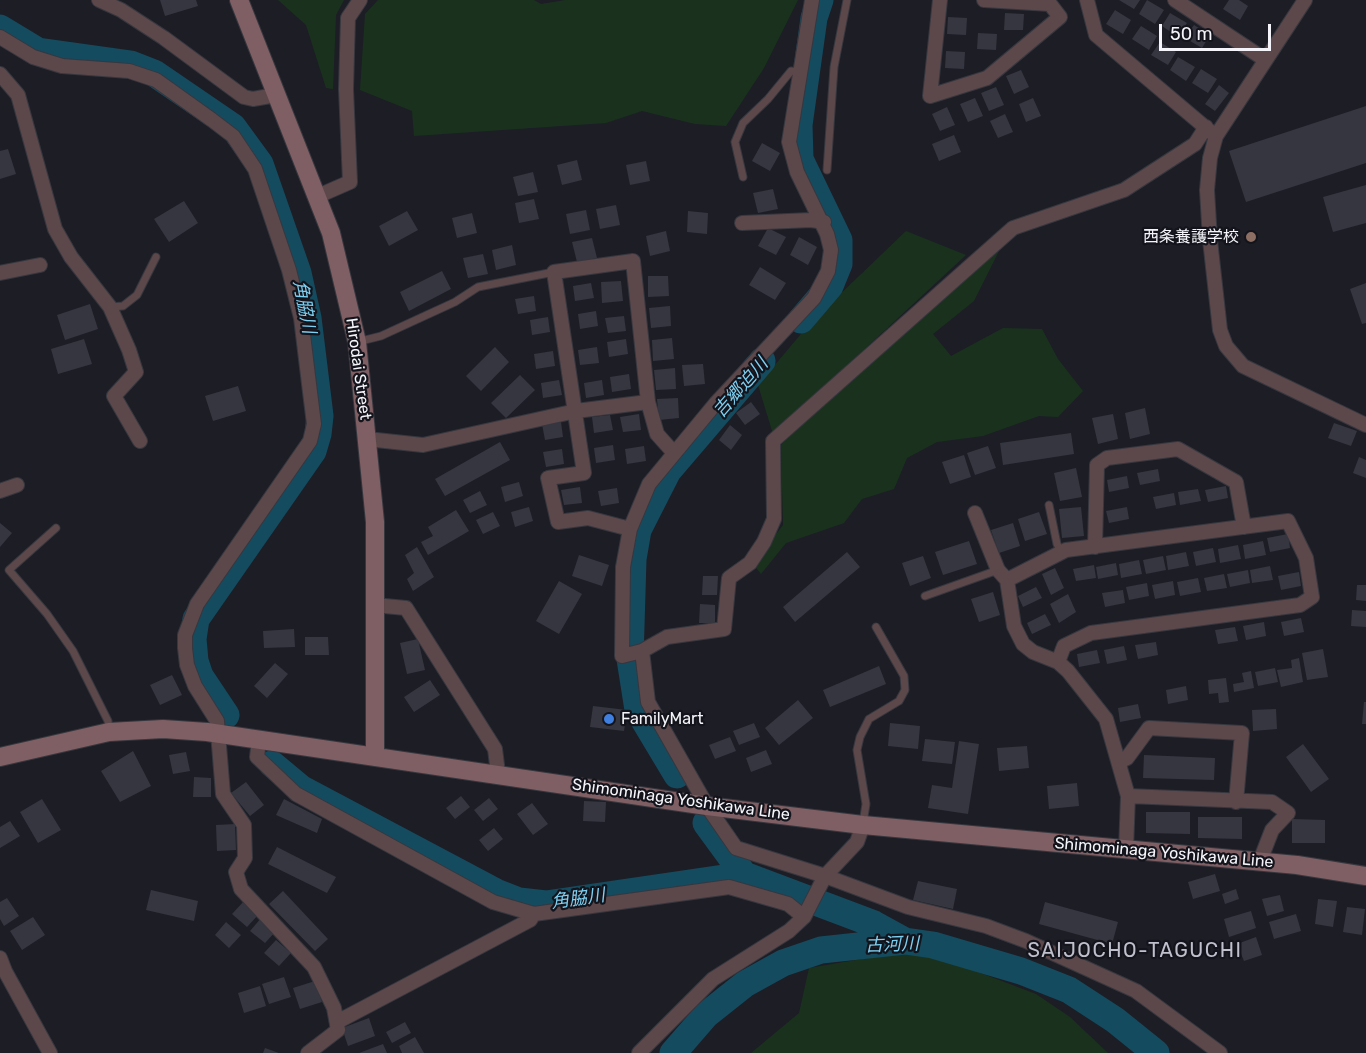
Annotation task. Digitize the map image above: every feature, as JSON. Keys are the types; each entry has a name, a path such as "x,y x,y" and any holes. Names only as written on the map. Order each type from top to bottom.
{"main road":[{"name":"Hirodai Street","path":"239,0 331,233 357,342 375,522 375,757"},
{"name":"Shimominaga Yoshikawa Line","path":"0,757 109,732 163,729 218,734 498,773 707,806 863,825 1260,861 1366,876"}],"street":[{"path":"99,0 121,10 164,38 244,97 253,99 276,95"},
{"path":"318,196 350,182 345,89 348,18 360,0"},
{"path":"812,0 789,142 792,158 824,222 831,250 828,271 819,292 716,403 649,484 630,529 623,567 622,656 636,653 667,637 724,629 729,578 750,563 764,542 774,519 773,441 1013,228 1124,190 1195,144 1212,137"},
{"path":"940,0 930,96 987,78 1060,17 1050,4 984,0"},
{"path":"1087,0 1096,35 1212,137"},
{"path":"1175,0 1264,59"},
{"path":"1301,2 1212,137 1207,190 1220,330 1226,346 1242,366 1366,425"},
{"path":"0,37 33,57 62,66 129,71 156,80 233,136 255,169 289,270 301,318 314,424 310,441 197,604 185,635 187,664 195,686 213,713 218,734 223,794 244,825 245,858 236,872 241,889 314,967 337,1022 338,1030 308,1053"},
{"path":"0,74 18,94 55,229 71,257 110,307 136,372 114,396 140,441"},
{"path":"742,223 810,220 824,222"},
{"path":"630,529 588,518 558,522 548,478 584,472 554,272 633,261 648,402 657,434 674,453"},
{"path":"0,273 40,265"},
{"path":"367,439 423,445 576,411 648,402"},
{"path":"1095,546 1097,465 1107,458 1178,449 1236,482 1244,527"},
{"path":"0,491 17,485"},
{"path":"975,513 1002,575 1014,626 1023,644 1033,652 1058,662 1098,706 1106,719 1128,796 1126,850"},
{"path":"1002,575 1061,552 1288,521 1306,558 1311,597 1300,605 1091,633 1064,646 1058,662"},
{"path":"374,605 406,608 495,749 498,773"},
{"path":"636,653 648,702 707,806 736,848 908,907 986,926 1036,945 1136,991 1220,1053"},
{"path":"1119,762 1127,758 1149,728 1242,733 1236,802"},
{"path":"259,740 257,757 296,794 493,902 534,914 729,887 788,904 806,914"},
{"path":"1128,796 1272,802 1288,813 1272,830 1260,861"},
{"path":"639,1053 713,979 789,931 806,914 824,878 857,842 863,825"},
{"path":"337,1022 530,920 534,914"},
{"path":"0,957 5,971 50,1053"}],"lane":[{"path":"827,170 834,67 847,0"},
{"path":"742,177 735,142 743,123 768,99 791,71 800,72"},
{"path":"110,307 123,306 137,295 156,257"},
{"path":"357,342 381,336 434,312 478,287 554,272"},
{"path":"1049,505 1057,544 1061,552"},
{"path":"56,528 9,570 47,614 73,651 108,721 109,732"},
{"path":"925,596 1002,575"},
{"path":"863,825 866,804 857,750 860,737 869,719 899,701 905,690 904,676 876,627"}],"green space":[{"path":"278,0 344,0 336,15 333,89 326,88 306,25"},
{"path":"378,0 534,0 541,4 565,0 798,0 764,68 726,126 695,124 642,111 606,123 414,136 412,111 360,90 365,14"},
{"path":"906,231 966,255 773,434 758,385 811,322"},
{"path":"1000,249 974,301 933,334 951,356 1003,328 1042,329 1058,359 1083,391 1058,417 1039,416 983,436 937,442 907,458 894,489 862,499 844,523 786,543 761,574 753,564 783,525 781,445 850,378"},
{"path":"897,953 933,955 1036,994 1070,1017 1108,1053 751,1053 799,1013 809,968"}],"building":[{"path":"160,0 196,0 198,6 165,16"},
{"path":"1119,0 1140,0 1134,9"},
{"path":"1147,0 1164,10 1155,24 1139,14"},
{"path":"1229,0 1239,0 1248,6 1240,20 1223,9"},
{"path":"1115,10 1131,20 1123,34 1106,24"},
{"path":"1005,13 1024,14 1023,30 1004,30"},
{"path":"1170,13 1187,23 1178,37 1162,26"},
{"path":"948,17 967,18 966,35 947,34"},
{"path":"1194,25 1210,35 1202,48 1185,38"},
{"path":"1141,26 1157,36 1149,50 1132,39"},
{"path":"978,33 997,34 996,50 977,49"},
{"path":"1160,42 1176,52 1168,65 1151,55"},
{"path":"946,51 965,52 964,69 945,68"},
{"path":"1178,57 1195,67 1186,81 1170,70"},
{"path":"1201,69 1217,79 1208,93 1192,83"},
{"path":"1021,70 1029,87 1014,94 1006,76"},
{"path":"1219,85 1229,93 1215,111 1205,104"},
{"path":"996,87 1004,105 989,111 981,93"},
{"path":"975,98 983,116 968,122 960,104"},
{"path":"1033,98 1041,116 1026,122 1019,104"},
{"path":"1366,106 1366,163 1246,202 1229,151"},
{"path":"947,107 955,125 940,131 932,114"},
{"path":"1005,114 1013,132 998,138 990,121"},
{"path":"954,135 961,152 939,161 932,144"},
{"path":"762,143 780,153 770,171 752,161"},
{"path":"8,149 16,174 0,179 0,151"},
{"path":"577,160 582,180 562,185 557,165"},
{"path":"646,161 650,181 630,185 626,165"},
{"path":"533,172 538,192 518,196 513,177"},
{"path":"1366,185 1366,223 1333,232 1323,197"},
{"path":"773,189 778,209 758,213 753,193"},
{"path":"534,199 539,219 519,223 515,203"},
{"path":"184,201 198,223 169,242 154,219"},
{"path":"616,205 620,225 600,229 596,209"},
{"path":"586,210 590,230 570,234 566,214"},
{"path":"407,211 418,230 389,246 379,226"},
{"path":"688,211 708,213 707,234 687,232"},
{"path":"472,213 477,233 457,238 452,218"},
{"path":"768,228 786,237 776,255 758,246"},
{"path":"666,231 670,251 650,256 646,236"},
{"path":"799,237 817,247 808,265 790,255"},
{"path":"592,238 597,258 577,262 572,242"},
{"path":"512,245 516,265 496,270 492,250"},
{"path":"483,254 488,274 468,278 463,258"},
{"path":"760,267 786,283 775,300 749,285"},
{"path":"442,271 451,289 409,311 400,292"},
{"path":"648,276 668,276 669,296 648,297"},
{"path":"621,281 623,301 602,303 601,282"},
{"path":"591,283 594,298 575,301 573,286"},
{"path":"1366,283 1366,323 1362,324 1350,289"},
{"path":"534,296 536,311 518,314 515,299"},
{"path":"90,304 98,329 65,340 57,315"},
{"path":"670,306 671,326 651,328 649,308"},
{"path":"596,311 598,326 580,329 578,314"},
{"path":"624,316 626,331 608,333 605,318"},
{"path":"548,317 550,332 532,335 530,320"},
{"path":"672,338 674,359 653,361 652,340"},
{"path":"84,339 92,364 58,374 51,349"},
{"path":"626,339 628,354 609,357 607,342"},
{"path":"495,347 509,362 481,391 466,376"},
{"path":"597,347 599,363 580,365 578,350"},
{"path":"553,351 555,366 536,369 534,354"},
{"path":"703,364 705,384 684,386 682,365"},
{"path":"675,368 676,389 656,390 654,370"},
{"path":"629,374 631,389 612,392 610,377"},
{"path":"520,375 535,390 506,418 491,403"},
{"path":"559,380 562,395 543,398 541,383"},
{"path":"602,380 604,395 586,398 584,383"},
{"path":"238,386 246,411 213,421 205,396"},
{"path":"678,398 679,418 659,420 657,399"},
{"path":"751,402 760,414 745,425 736,413"},
{"path":"1145,408 1150,434 1130,439 1125,413"},
{"path":"639,414 641,430 623,432 620,417"},
{"path":"1113,414 1118,439 1098,444 1092,418"},
{"path":"610,415 613,430 594,433 592,417"},
{"path":"561,422 563,437 545,440 542,424"},
{"path":"1334,423 1357,431 1351,446 1328,438"},
{"path":"730,425 742,435 731,450 719,440"},
{"path":"1071,433 1074,454 1003,465 1000,443"},
{"path":"500,442 510,460 445,496 435,479"},
{"path":"613,445 615,460 596,463 594,448"},
{"path":"644,446 646,461 627,464 625,449"},
{"path":"988,446 996,468 975,475 967,453"},
{"path":"562,449 564,464 546,467 543,452"},
{"path":"964,455 971,477 950,484 942,462"},
{"path":"1359,457 1366,460 1366,478 1353,473"},
{"path":"1076,468 1082,497 1060,501 1054,473"},
{"path":"1158,469 1160,481 1140,485 1137,473"},
{"path":"1127,476 1129,488 1109,492 1107,480"},
{"path":"519,482 523,496 505,502 501,487"},
{"path":"1226,486 1228,498 1208,502 1205,490"},
{"path":"580,487 582,503 564,505 561,490"},
{"path":"617,488 619,503 601,506 598,491"},
{"path":"1198,489 1201,501 1180,505 1178,492"},
{"path":"480,491 487,505 470,513 463,500"},
{"path":"1174,493 1176,505 1156,509 1153,497"},
{"path":"529,507 533,521 515,527 511,512"},
{"path":"1081,507 1084,536 1062,538 1059,509"},
{"path":"1127,507 1129,519 1109,523 1106,511"},
{"path":"456,510 469,531 428,555 421,542 433,536 428,527"},
{"path":"493,512 500,526 483,534 476,520"},
{"path":"1039,512 1047,534 1025,541 1018,519"},
{"path":"0,523 12,533 0,547"},
{"path":"1013,523 1020,546 999,553 991,530"},
{"path":"1288,534 1290,548 1270,552 1267,538"},
{"path":"969,541 977,564 943,575 935,552"},
{"path":"1263,541 1266,555 1245,559 1243,545"},
{"path":"1238,545 1241,559 1220,563 1218,549"},
{"path":"417,547 434,577 413,591 407,579 414,573 405,555"},
{"path":"1213,548 1216,562 1196,566 1193,552"},
{"path":"847,552 860,567 795,622 783,607"},
{"path":"1186,552 1189,566 1168,570 1166,556"},
{"path":"579,555 609,565 602,586 572,576"},
{"path":"923,556 931,578 910,586 902,563"},
{"path":"1163,556 1166,570 1146,574 1143,560"},
{"path":"1139,560 1142,574 1121,578 1119,564"},
{"path":"1116,563 1118,575 1098,579 1096,567"},
{"path":"1094,565 1096,578 1076,581 1073,569"},
{"path":"1270,566 1273,580 1252,583 1250,570"},
{"path":"1055,568 1064,588 1051,595 1042,574"},
{"path":"1248,570 1250,583 1230,587 1227,574"},
{"path":"1299,572 1301,586 1281,590 1278,576"},
{"path":"1224,574 1227,588 1207,591 1204,578"},
{"path":"703,576 718,576 717,595 702,595"},
{"path":"1198,578 1201,592 1180,596 1177,582"},
{"path":"559,581 582,594 559,634 536,621"},
{"path":"1173,581 1175,595 1155,599 1152,585"},
{"path":"1147,583 1149,596 1129,600 1126,587"},
{"path":"1357,585 1366,585 1366,601 1356,600"},
{"path":"1036,587 1042,598 1023,607 1018,596"},
{"path":"1123,590 1125,603 1105,607 1102,593"},
{"path":"993,592 1000,615 979,622 971,599"},
{"path":"1068,594 1076,612 1059,623 1050,604"},
{"path":"700,604 715,605 715,623 699,623"},
{"path":"1352,610 1366,611 1366,627 1351,626"},
{"path":"1045,614 1051,625 1032,634 1027,623"},
{"path":"1301,618 1304,632 1284,636 1281,622"},
{"path":"1264,622 1266,636 1246,640 1243,626"},
{"path":"1235,627 1238,641 1218,644 1215,630"},
{"path":"294,629 295,647 264,648 263,631"},
{"path":"305,637 328,637 329,655 305,655"},
{"path":"418,639 425,670 407,674 400,643"},
{"path":"1156,642 1158,655 1138,659 1135,645"},
{"path":"1124,646 1127,660 1107,664 1104,650"},
{"path":"1323,649 1328,677 1307,680 1302,653"},
{"path":"1097,650 1100,663 1079,667 1077,654"},
{"path":"1299,658 1303,682 1281,687 1277,670 1292,668 1291,660"},
{"path":"275,663 288,674 267,698 254,686"},
{"path":"879,666 886,684 830,707 823,690"},
{"path":"1275,668 1278,682 1258,686 1255,672"},
{"path":"1251,671 1254,688 1234,692 1233,684 1244,682 1242,673"},
{"path":"172,675 182,695 160,705 150,685"},
{"path":"1226,678 1229,702 1219,703 1218,693 1209,694 1208,680"},
{"path":"430,680 440,695 414,712 404,697"},
{"path":"1186,686 1188,700 1168,704 1166,690"},
{"path":"798,700 813,718 779,745 765,728"},
{"path":"1364,702 1366,702 1366,724 1362,724"},
{"path":"1138,704 1141,718 1120,722 1118,708"},
{"name":"FamilyMart","path":"593,706 627,710 624,731 590,727"},
{"path":"1276,709 1277,729 1253,731 1252,710"},
{"path":"754,723 760,737 739,745 733,731"},
{"path":"890,723 920,726 918,749 888,746"},
{"path":"730,737 736,751 715,759 709,745"},
{"path":"925,739 955,742 952,764 922,761"},
{"path":"959,741 979,744 968,814 928,808 932,785 952,788"},
{"path":"1303,744 1329,779 1311,792 1286,757"},
{"path":"1027,746 1029,768 999,771 997,748"},
{"path":"766,750 772,764 751,772 746,758"},
{"path":"133,751 151,786 120,802 101,771"},
{"path":"186,752 190,771 173,774 169,755"},
{"path":"1144,755 1215,758 1214,780 1143,778"},
{"path":"194,777 211,778 211,797 193,797"},
{"path":"246,782 264,805 250,816 231,793"},
{"path":"1077,783 1079,806 1049,809 1047,786"},
{"path":"461,796 470,807 455,819 446,808"},
{"path":"489,798 498,809 483,821 474,810"},
{"path":"42,799 61,830 38,843 20,812"},
{"path":"284,799 322,819 317,833 276,815"},
{"path":"584,801 606,802 605,822 583,821"},
{"path":"532,803 548,824 533,835 517,814"},
{"path":"1146,812 1190,812 1190,834 1146,833"},
{"path":"1198,817 1242,817 1242,839 1198,838"},
{"path":"1292,819 1325,820 1325,843 1292,843"},
{"path":"10,821 20,836 0,848 0,827"},
{"path":"235,824 236,850 217,851 216,825"},
{"path":"494,828 503,839 488,851 479,840"},
{"path":"277,847 336,877 327,893 268,864"},
{"path":"1215,874 1220,891 1193,899 1188,882"},
{"path":"918,881 957,889 953,909 913,900"},
{"path":"1236,889 1239,899 1225,904 1222,894"},
{"path":"151,890 198,901 194,921 146,910"},
{"path":"283,891 328,939 315,951 269,904"},
{"path":"1280,895 1284,911 1267,916 1262,899"},
{"path":"7,898 19,916 4,926 0,919 0,902"},
{"path":"1318,899 1337,901 1333,927 1315,924"},
{"path":"244,901 259,914 247,927 232,914"},
{"path":"1045,902 1118,922 1112,944 1039,924"},
{"path":"1347,907 1365,909 1362,935 1343,932"},
{"path":"1251,911 1256,928 1229,937 1224,919"},
{"path":"1296,914 1301,931 1274,939 1269,922"},
{"path":"33,917 45,935 22,950 10,931"},
{"path":"262,917 277,930 265,943 250,931"},
{"path":"226,922 241,935 229,948 215,935"},
{"path":"1256,937 1262,955 1244,961 1237,944"},
{"path":"276,940 291,953 279,966 264,953"},
{"path":"284,977 291,997 269,1004 262,984"},
{"path":"315,981 322,1002 300,1009 293,988"},
{"path":"260,986 266,1006 244,1013 238,993"},
{"path":"369,1018 375,1036 348,1046 342,1028"},
{"path":"405,1022 411,1033 392,1043 386,1032"},
{"path":"415,1037 424,1053 402,1053 399,1046"},
{"path":"383,1044 387,1053 359,1053"},
{"path":"265,1048 279,1053 263,1053"}],"waterway":[{"name":"吉郷迫川","path":"801,320 830,286 839,264 839,240 800,159 799,125 814,18 820,0"},
{"name":"角脇川","path":"0,28 38,51 131,64 154,73 233,127 260,164 298,273 308,318 320,416 318,434 313,451 196,619 193,639 195,661 200,676 226,715"},
{"name":"吉郷迫川","path":"677,775 638,710 630,659 633,559 638,530 668,471 762,361"},
{"name":"角脇川","path":"272,764 302,789 496,892 519,901 546,904 744,875 874,924 905,941"},
{"name":"吉郷迫川","path":"706,823 744,875"},
{"name":"古河川","path":"673,1053 706,1015 745,984 783,963 821,950 905,941 933,945 1021,971 1069,990 1115,1020 1156,1053"}],"place":[{"name":"西条養護学校","path":"1251,237"},
{"name":"FamilyMart","path":"609,719"}],"district":[{"name":"SAIJOCHO-TAGUCHI","path":"1135,951"}]}
